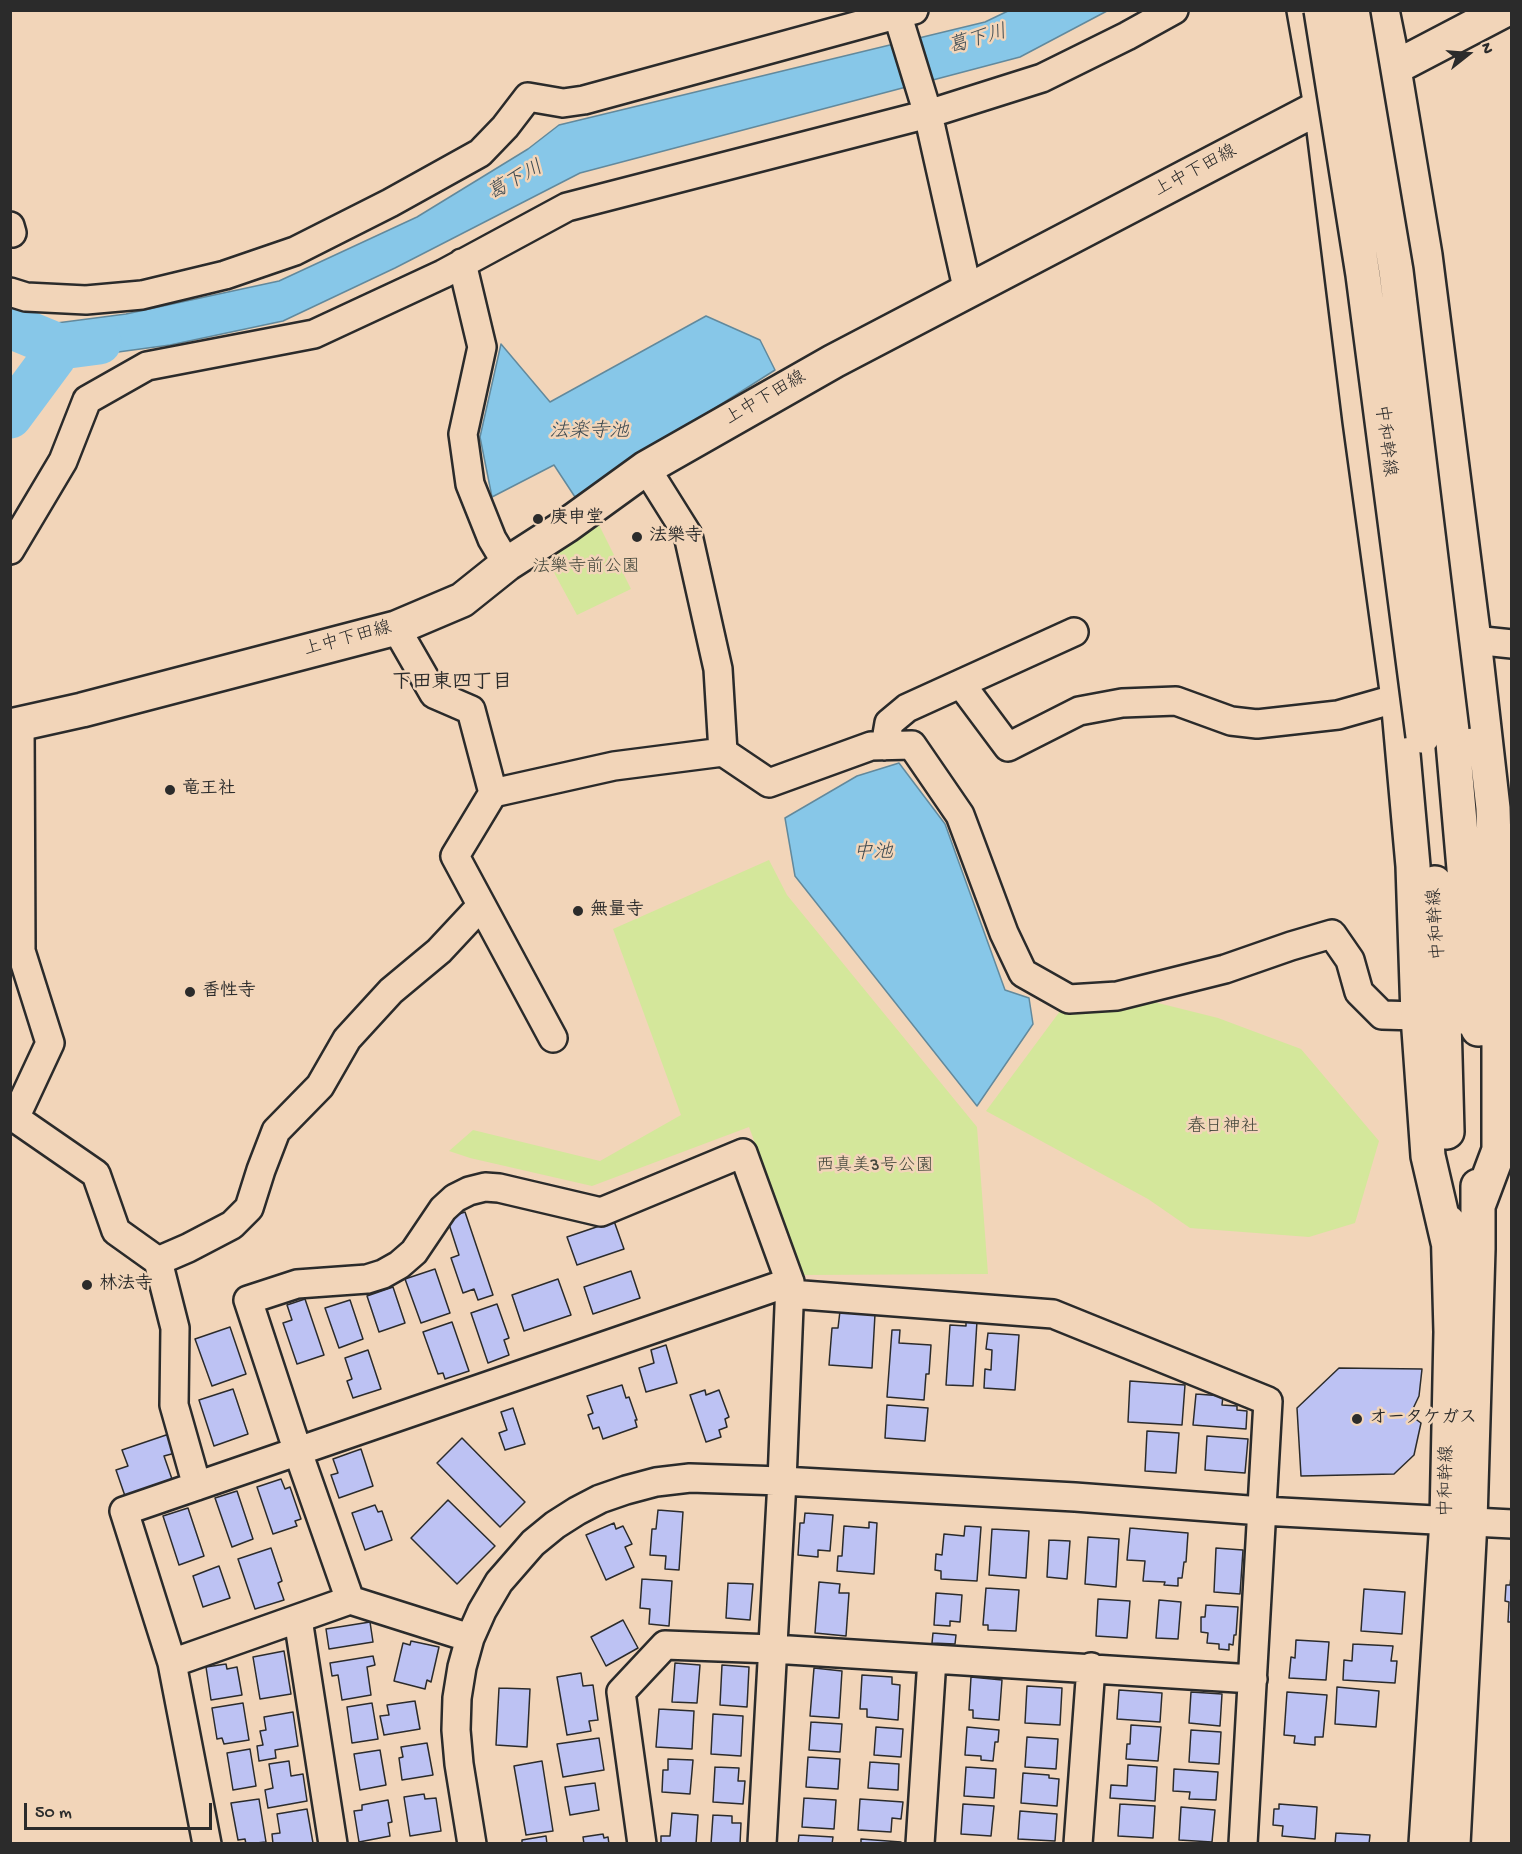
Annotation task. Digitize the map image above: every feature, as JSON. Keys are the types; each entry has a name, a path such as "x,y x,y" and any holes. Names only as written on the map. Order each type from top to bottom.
{"main road":[{"path":"1304,10 1322,106 1360,422 1398,698 1413,866 1431,1018"},
{"name":"中和幹線","path":"1321,10 1438,734 1496,1019 1499,1150 1478,1206 1459,1520 1426,1844"},
{"name":"中和幹線","path":"1352,10 1396,271 1438,734 1428,1156 1448,1242 1459,1520 1453,1844"},
{"path":"1382,10 1425,255 1493,808 1496,1019"},
{"name":"上中下田線","path":"15,725 82,710 396,628 462,600 507,564 566,526 646,468 834,361 1505,10"}],"street":[{"path":"10,550 63,461 87,400 147,366 314,334 462,263 567,207 928,114 1042,78 1174,10"},
{"path":"10,292 26,297 86,300 142,295 225,275 295,250 390,203 480,153 505,127 528,97 563,103 584,100 903,12 968,292"},
{"path":"462,263 482,347 463,434 470,484 492,539 507,564"},
{"path":"646,468 688,535 718,669 723,752"},
{"path":"396,628 434,694 471,710 493,794"},
{"path":"885,746 889,723 907,708 1074,632"},
{"path":"1474,640 1512,644"},
{"path":"961,684 1008,747 1079,711 1122,703 1176,701 1231,721 1257,724 1338,715 1398,698"},
{"path":"15,725 21,951 50,1043 15,1118 96,1174 116,1231 158,1261 175,1328 174,1405 197,1486"},
{"path":"553,1038 455,856 493,794 614,766 723,752 769,783 871,746 912,745 960,815 1004,933 1023,973 1069,999 1117,996 1194,977 1332,934 1350,960 1359,992 1382,1015 1496,1019"},
{"path":"158,1261 232,1225 249,1208 276,1131 320,1086 347,1039 391,991 439,951 481,906"},
{"path":"350,1600 248,1300 297,1284 367,1279 382,1274 414,1252 443,1209 455,1198 469,1191 485,1187 499,1188 601,1212 743,1153 790,1288 762,1844"},
{"path":"207,1844 172,1663 124,1511 790,1288 1053,1314 1268,1401 1243,1844"},
{"path":"471,1844 456,1730 457,1698 470,1638 499,1582 533,1543 555,1525 600,1499 626,1490 656,1482 690,1478 782,1481 1512,1524"},
{"path":"172,1663 350,1600 470,1638"},
{"path":"298,1619 333,1844"},
{"path":"642,1844 621,1692 665,1646 773,1649 1090,1667 1253,1679"},
{"path":"920,1844 932,1659"},
{"path":"1078,1844 1090,1667"}],"green space":[{"name":"法樂寺前公園","path":"595,517 631,589 577,615 544,554"},
{"name":"西真美3号公園","path":"769,860 787,895 977,1127 988,1274 804,1275 749,1127 592,1186 470,1158 449,1151 473,1130 600,1161 681,1115 613,929"},
{"name":"春日神社","path":"1069,999 1154,1002 1218,1018 1301,1049 1379,1141 1355,1223 1309,1237 1190,1228 1148,1199 986,1111"}],"water":[{"path":"1008,11 1107,11 1020,57 580,173 395,268 283,321 170,345 81,357 56,373 31,349 49,324 126,314 279,281 417,217 528,149 559,125 985,22"},
{"name":"法楽寺池","path":"706,316 760,340 775,370 575,497 554,465 492,497 480,437 501,344 550,402"},
{"name":"中池","path":"899,763 945,824 1005,990 1029,998 1033,1024 977,1106 795,876 785,818 857,776"}],"building":[{"path":"465,1212 493,1295 478,1300 474,1289 463,1293 451,1258 459,1255 447,1218"},
{"path":"614,1221 624,1249 577,1265 567,1237"},
{"path":"435,1269 450,1313 421,1323 405,1279"},
{"path":"631,1271 640,1298 593,1314 584,1287"},
{"path":"558,1279 571,1315 524,1331 512,1295"},
{"path":"393,1287 405,1323 379,1332 367,1296"},
{"path":"305,1299 324,1355 297,1364 283,1323 292,1320 287,1305"},
{"path":"350,1300 363,1339 339,1348 325,1308"},
{"path":"497,1304 509,1338 504,1340 509,1355 488,1363 471,1313"},
{"path":"840,1311 875,1314 872,1368 829,1365 832,1328 838,1328"},
{"path":"966,1320 977,1321 973,1386 946,1385 950,1325 966,1326"},
{"path":"452,1322 469,1371 445,1379 443,1373 438,1374 423,1332"},
{"path":"230,1327 246,1374 212,1386 195,1339"},
{"path":"892,1330 900,1330 899,1343 931,1345 924,1400 887,1397"},
{"path":"988,1333 1019,1335 1015,1390 984,1388 985,1369 991,1370 992,1350 986,1349"},
{"path":"666,1345 677,1383 646,1392 639,1368 654,1363 651,1350"},
{"path":"368,1350 381,1389 353,1398 347,1381 352,1379 345,1358"},
{"name":"オータケガス","path":"1339,1368 1422,1369 1419,1396 1410,1415 1421,1423 1414,1455 1394,1474 1301,1476 1297,1408"},
{"path":"1130,1381 1185,1385 1182,1425 1128,1422"},
{"path":"622,1385 626,1398 629,1397 637,1420 635,1420 637,1427 603,1439 599,1427 593,1429 588,1415 593,1413 587,1396"},
{"path":"233,1389 248,1434 214,1446 199,1400"},
{"path":"705,1390 706,1395 719,1390 729,1417 725,1419 727,1427 719,1430 721,1437 706,1442 690,1395"},
{"path":"1196,1394 1223,1396 1222,1405 1237,1406 1237,1410 1247,1411 1246,1429 1193,1425"},
{"path":"887,1405 928,1408 925,1441 885,1438"},
{"path":"513,1408 525,1444 505,1450 499,1433 507,1430 501,1412"},
{"path":"1147,1431 1179,1433 1176,1473 1145,1471"},
{"path":"172,1433 179,1452 164,1456 172,1479 125,1496 116,1470 128,1466 122,1450"},
{"path":"1207,1436 1248,1439 1245,1473 1205,1470"},
{"path":"462,1438 525,1502 500,1527 437,1463"},
{"path":"361,1449 373,1486 339,1498 331,1475 338,1473 333,1459"},
{"path":"281,1479 285,1489 290,1487 301,1519 295,1521 297,1526 273,1534 257,1487"},
{"path":"237,1491 253,1539 232,1547 215,1498"},
{"path":"448,1500 495,1546 457,1584 411,1538"},
{"path":"375,1505 378,1512 382,1511 392,1540 365,1550 352,1513"},
{"path":"188,1508 204,1556 179,1565 163,1516"},
{"path":"658,1510 683,1512 679,1570 665,1569 666,1556 650,1555 652,1529 656,1529"},
{"path":"805,1513 833,1515 830,1551 818,1550 818,1557 798,1555 800,1523 804,1523"},
{"path":"869,1522 877,1523 874,1574 837,1571 838,1556 842,1556 844,1526 869,1528"},
{"path":"614,1523 616,1529 623,1526 632,1544 625,1547 634,1567 606,1580 586,1535"},
{"path":"965,1526 981,1527 977,1581 941,1579 941,1571 935,1570 936,1554 942,1555 944,1534 964,1536"},
{"path":"1130,1528 1188,1533 1186,1562 1184,1562 1182,1578 1178,1578 1178,1586 1164,1585 1165,1582 1143,1581 1145,1561 1127,1560"},
{"path":"992,1529 1029,1531 1026,1578 989,1575"},
{"path":"1088,1537 1119,1539 1116,1587 1085,1584"},
{"path":"1049,1540 1070,1541 1067,1579 1047,1577"},
{"path":"271,1548 282,1581 278,1583 284,1600 255,1609 238,1559"},
{"path":"1216,1548 1243,1550 1240,1594 1214,1592"},
{"path":"219,1566 230,1598 203,1607 193,1576"},
{"path":"1512,1568 1512,1622 1508,1622 1509,1602 1505,1601 1506,1585 1510,1585"},
{"path":"642,1579 672,1581 669,1626 649,1624 650,1609 640,1608"},
{"path":"819,1582 840,1584 839,1593 849,1593 846,1636 815,1633"},
{"path":"728,1583 753,1584 750,1620 726,1618"},
{"path":"986,1588 1019,1590 1016,1631 988,1630 988,1625 983,1625"},
{"path":"1364,1589 1405,1592 1402,1634 1361,1631"},
{"path":"936,1593 962,1595 960,1622 950,1621 950,1626 934,1625"},
{"path":"1098,1599 1130,1601 1127,1638 1096,1636"},
{"path":"1159,1600 1181,1602 1178,1639 1156,1638"},
{"path":"1206,1605 1238,1607 1236,1635 1234,1635 1233,1645 1229,1644 1229,1650 1219,1649 1219,1644 1207,1643 1208,1633 1201,1632 1201,1617 1205,1617"},
{"path":"623,1620 638,1648 606,1666 591,1637"},
{"path":"370,1622 373,1642 329,1649 326,1629"},
{"path":"933,1633 956,1635 955,1644 932,1643"},
{"path":"1296,1640 1329,1642 1326,1680 1289,1678 1291,1657 1295,1658"},
{"path":"411,1641 439,1647 431,1682 427,1680 425,1689 394,1681 403,1643 410,1645"},
{"path":"1353,1644 1393,1646 1391,1661 1397,1661 1395,1683 1343,1680 1344,1660 1352,1661"},
{"path":"284,1651 291,1694 260,1699 253,1657"},
{"path":"373,1656 375,1665 367,1667 371,1695 342,1700 338,1675 332,1676 330,1663"},
{"path":"675,1663 700,1665 697,1703 672,1702"},
{"path":"226,1664 227,1669 237,1667 242,1695 211,1700 206,1667"},
{"path":"722,1665 749,1667 747,1707 720,1705"},
{"path":"814,1668 842,1671 839,1718 810,1716"},
{"path":"581,1673 583,1686 593,1685 598,1720 589,1721 591,1731 567,1735 557,1677"},
{"path":"862,1675 892,1677 892,1684 900,1685 898,1720 867,1717 867,1709 860,1709"},
{"path":"971,1677 1002,1680 999,1720 973,1718 973,1710 969,1710"},
{"path":"1027,1686 1062,1688 1060,1725 1025,1723"},
{"path":"1337,1687 1379,1691 1376,1727 1335,1724"},
{"path":"499,1688 530,1689 527,1747 496,1745"},
{"path":"1119,1690 1162,1693 1160,1722 1117,1719"},
{"path":"1191,1692 1222,1694 1220,1726 1189,1723"},
{"path":"1287,1692 1327,1695 1323,1737 1315,1737 1315,1745 1294,1743 1295,1736 1284,1735"},
{"path":"415,1701 420,1729 384,1735 380,1716 389,1715 387,1705"},
{"path":"243,1703 249,1740 224,1744 222,1738 217,1739 212,1708"},
{"path":"372,1703 378,1739 352,1743 347,1707"},
{"path":"659,1709 694,1711 692,1749 656,1747"},
{"path":"293,1712 298,1746 275,1750 276,1758 259,1761 257,1746 263,1745 260,1731 266,1730 264,1717"},
{"path":"713,1714 743,1716 741,1756 711,1754"},
{"path":"811,1722 842,1724 840,1752 809,1750"},
{"path":"1131,1725 1161,1727 1158,1761 1126,1759"},
{"path":"876,1727 903,1729 901,1757 874,1755"},
{"path":"967,1727 999,1730 993,1761 981,1760 981,1756 965,1755"},
{"path":"1191,1730 1221,1732 1219,1764 1189,1762"},
{"path":"1027,1737 1058,1739 1056,1769 1025,1767"},
{"path":"599,1738 604,1770 563,1777 557,1744"},
{"path":"427,1743 433,1775 402,1780 399,1758 403,1757 401,1747"},
{"path":"250,1749 256,1786 233,1790 227,1753"},
{"path":"380,1750 386,1785 360,1790 354,1754"},
{"path":"808,1757 840,1759 838,1789 806,1787"},
{"path":"668,1759 693,1760 690,1794 662,1792 663,1770 668,1770"},
{"path":"289,1761 291,1776 303,1774 307,1801 268,1808 265,1790 273,1788 269,1764"},
{"path":"542,1761 553,1831 526,1835 514,1766"},
{"path":"870,1762 899,1764 898,1790 868,1788"},
{"path":"1128,1765 1157,1767 1155,1801 1110,1798 1111,1785 1127,1786"},
{"path":"715,1767 739,1768 738,1781 745,1781 743,1804 713,1802"},
{"path":"966,1767 996,1769 994,1798 964,1796"},
{"path":"1174,1769 1218,1772 1216,1800 1189,1799 1190,1792 1173,1791"},
{"path":"1023,1773 1049,1775 1049,1778 1059,1779 1057,1806 1021,1803"},
{"path":"595,1783 599,1810 570,1815 565,1787"},
{"path":"424,1794 425,1799 436,1798 441,1831 410,1836 404,1797"},
{"path":"804,1798 836,1800 834,1829 802,1827"},
{"path":"259,1799 266,1842 246,1844 245,1839 238,1840 231,1803"},
{"path":"860,1799 903,1802 901,1819 892,1818 891,1832 858,1830"},
{"path":"388,1800 392,1822 388,1823 390,1836 359,1842 354,1811 362,1810 362,1805"},
{"path":"963,1804 994,1806 991,1836 961,1834"},
{"path":"1120,1804 1155,1806 1153,1838 1118,1836"},
{"path":"1279,1804 1317,1807 1315,1839 1282,1836 1283,1826 1273,1825 1274,1809 1279,1809"},
{"path":"1181,1807 1215,1810 1212,1842 1179,1840"},
{"path":"307,1809 313,1843 273,1844 272,1834 280,1833 277,1814"},
{"path":"1020,1811 1057,1814 1055,1841 1018,1839"},
{"path":"672,1813 698,1815 696,1844 661,1844 661,1836 670,1836"},
{"path":"713,1815 732,1816 732,1823 741,1823 740,1844 711,1844"},
{"path":"1336,1833 1370,1835 1369,1844 1335,1844"},
{"path":"603,1834 604,1838 608,1837 609,1844 584,1844 583,1837"},
{"path":"799,1835 833,1837 832,1844 798,1844"},
{"path":"546,1836 547,1844 522,1844 522,1840"},
{"path":"861,1839 901,1842 901,1844 861,1844"}],"waterway":[{"path":"10,326 61,347"},
{"name":"葛下川","path":"10,416 61,347 99,342"}],"place":[{"name":"庚申堂","path":"538,519"},
{"name":"法樂寺","path":"637,537"},
{"name":"竜王社","path":"170,790"},
{"name":"無量寺","path":"578,911"},
{"name":"香性寺","path":"190,992"},
{"name":"林法寺","path":"87,1285"},
{"name":"オータケガス","path":"1357,1419"}],"district":[{"name":"下田東四丁目","path":"452,684"}]}
